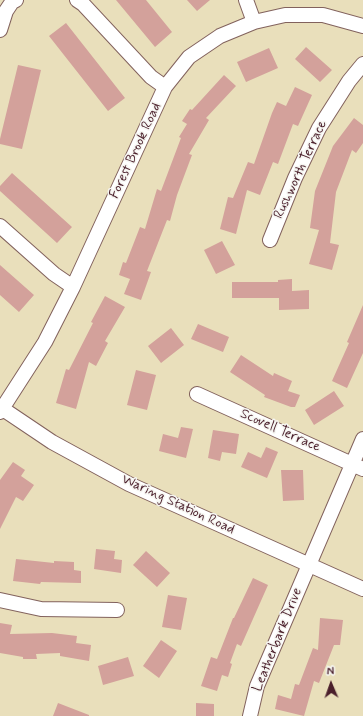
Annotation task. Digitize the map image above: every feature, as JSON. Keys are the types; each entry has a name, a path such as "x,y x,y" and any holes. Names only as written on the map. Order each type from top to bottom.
{"street":[{"path":"0,30 6,11 12,2 16,0"},
{"path":"77,0 83,4 151,76 165,87"},
{"path":"246,0 254,22"},
{"name":"Forest Brook Road","path":"1,409 45,342 73,287 165,87 189,57 220,36 254,22 286,15 323,15 363,26"},
{"name":"Rushworth Terrace","path":"270,240 295,178 319,128 349,81 363,64"},
{"path":"0,226 54,274 73,287"},
{"name":"Scovell Terrace","path":"197,394 358,467"},
{"name":"Waring Station Road","path":"1,409 52,442 129,484 363,590"},
{"path":"310,565 358,467 363,439"},
{"name":"Leatherbark Drive","path":"250,716 258,686 310,565"},
{"path":"0,600 41,609 117,610"}],"building":[{"path":"116,0 146,0 172,32 155,47"},
{"path":"187,0 210,0 197,11"},
{"path":"66,23 125,98 108,111 49,36"},
{"path":"306,47 332,70 320,82 295,59"},
{"path":"269,48 278,68 246,82 237,62"},
{"path":"18,65 41,70 22,149 0,144"},
{"path":"224,75 236,86 206,118 209,120 189,154 192,155 177,195 170,221 167,220 147,271 151,272 141,300 124,294 130,279 119,275 123,262 126,263 140,227 145,229 157,189 161,191 181,138 179,137 187,124 182,121 190,109 192,110"},
{"path":"295,87 312,95 298,126 293,124 278,164 273,162 260,195 247,190 236,234 220,229 228,197 233,198 248,162 254,164 277,102 286,106"},
{"path":"354,118 363,125 363,143 356,153 352,150 336,192 330,243 339,245 332,270 309,264 319,230 310,228 315,191 333,146"},
{"path":"12,173 72,227 57,243 0,191 0,186"},
{"path":"222,241 235,265 216,274 204,250"},
{"path":"0,265 34,295 19,312 0,295"},
{"path":"292,279 292,291 309,290 309,309 279,310 279,298 232,298 232,282 278,282 278,280"},
{"path":"105,296 125,307 105,341 108,343 96,366 89,362 76,409 56,403 66,369 69,370 93,323 91,322"},
{"path":"363,305 363,353 347,388 332,381 349,343 347,342"},
{"path":"198,324 229,337 223,352 191,339"},
{"path":"171,328 184,345 161,363 148,346"},
{"path":"241,355 273,376 274,373 292,381 288,391 300,395 295,407 291,407 264,397 265,395 230,372"},
{"path":"136,370 156,375 147,410 127,405"},
{"path":"334,391 344,406 314,425 305,410"},
{"path":"181,427 193,429 186,458 159,451 163,434 178,438"},
{"path":"213,430 239,434 236,454 222,452 220,461 208,458"},
{"path":"266,447 278,452 267,478 241,467 248,452 261,458"},
{"path":"13,462 25,470 21,476 34,485 23,501 16,497 0,529 0,480"},
{"path":"281,470 303,470 304,500 283,501"},
{"path":"96,549 115,551 114,559 122,560 121,573 94,569"},
{"path":"146,551 170,573 157,587 133,565"},
{"path":"16,559 54,563 54,561 74,562 74,570 81,571 81,583 41,582 40,584 13,581"},
{"path":"253,578 268,585 241,646 237,644 230,663 232,664 228,677 222,675 217,691 201,686 211,657 217,659 233,618"},
{"path":"168,595 187,598 181,630 162,627"},
{"path":"320,618 343,620 340,645 334,645 319,683 314,681 304,716 275,709 278,695 291,699 295,684 299,685 313,648 318,650"},
{"path":"0,623 12,625 10,634 52,633 77,636 76,643 91,645 89,661 60,656 60,653 36,654 37,659 23,659 23,657 0,653"},
{"path":"161,640 177,651 159,678 143,666"},
{"path":"128,657 134,676 103,685 98,666"},
{"path":"58,703 89,715 89,716 53,716"},
{"path":"196,703 214,704 214,716 196,716"}]}
